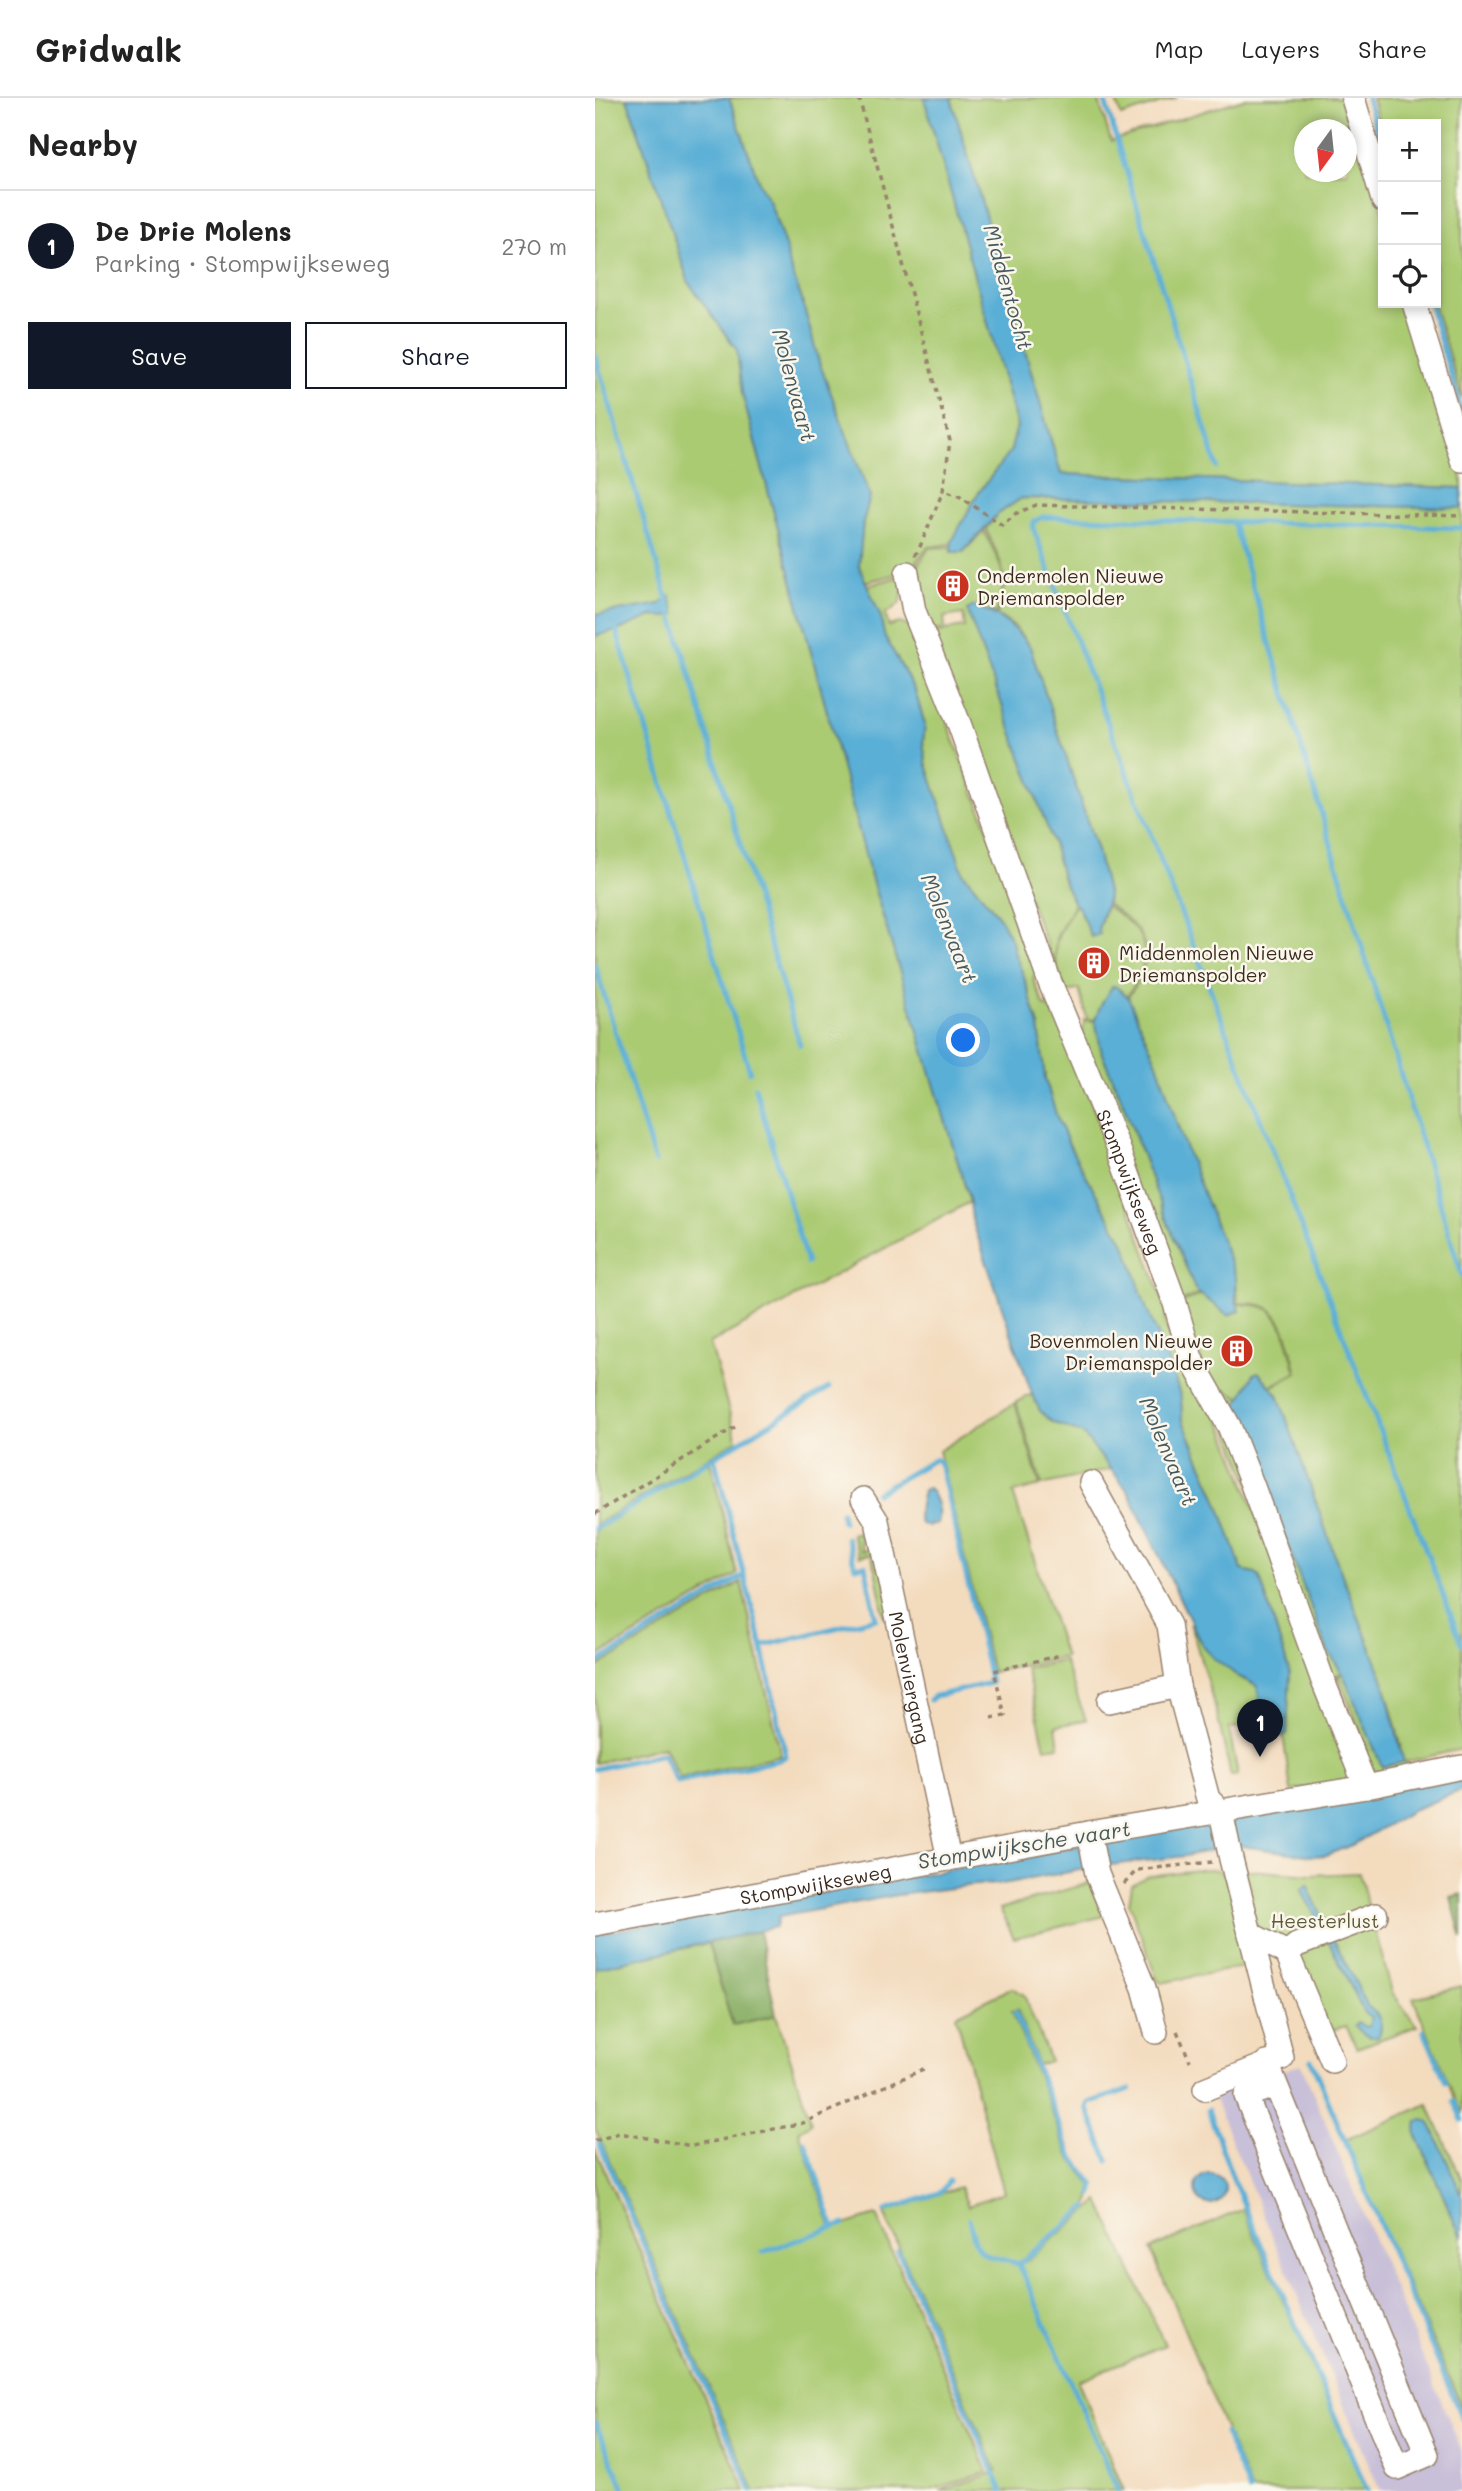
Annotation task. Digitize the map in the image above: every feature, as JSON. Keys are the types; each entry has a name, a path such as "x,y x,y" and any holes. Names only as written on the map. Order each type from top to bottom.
{"street":[{"path":"1353,98 1378,183"},
{"path":"1416,308 1462,460"},
{"name":"Stompwijkseweg","path":"907,573 914,611 960,726 1049,980 1118,1147 1174,1300 1191,1359 1229,1426 1323,1681 1366,1787"},
{"path":"1091,1483 1169,1625 1178,1686 1208,1799 1222,1816 1282,2059 1205,2089"},
{"name":"Molenviergang","path":"863,1499 877,1521 949,1859"},
{"path":"1109,1701 1178,1686"},
{"name":"Stompwijkseweg","path":"595,1924 949,1859 1222,1816 1462,1767"},
{"path":"1090,1837 1097,1874 1144,1987 1165,2028"},
{"path":"1287,1953 1297,1945 1376,1915"},
{"path":"1250,1934 1287,1953 1332,2061"},
{"path":"1267,2063 1276,2085 1427,2455 1397,2468 1246,2096 1276,2085"}],"path":[{"path":"859,98 950,441 943,491 919,549 906,568 907,573"},
{"path":"943,491 971,503 1002,525 1015,514 1036,505 1462,516"},
{"path":"595,1514 735,1427"},
{"path":"991,1718 1005,1715 994,1671 1061,1655"},
{"path":"1123,1891 1125,1882 1137,1870 1204,1864 1230,1854"},
{"path":"1165,2028 1190,2061"},
{"path":"595,2141 619,2133 692,2146 803,2123 928,2067"}],"shaded area":[{"path":"1301,2064 1462,2451 1462,2491 1380,2491 1213,2096"}],"green space":[{"path":"595,98 627,98 689,283 737,350 742,393 872,880 970,1202 710,1343 737,1440 595,1525 595,636 652,616 666,617 675,614 670,597 660,604 595,615"},
{"path":"729,98 924,98 1017,426 1011,450 977,495 951,544 928,547 913,570 865,582 859,566 859,554 863,522 870,497 819,362 770,203 760,186"},
{"path":"951,98 1098,98 1111,141 1246,98 1350,98 1356,119 1294,119 1294,182 1357,182 1357,122 1378,195 1378,308 1411,308 1462,478 1462,488 1061,474"},
{"path":"1115,98 1177,98 1121,116"},
{"path":"1372,98 1462,98 1462,399 1435,308 1441,308 1441,119 1378,119"},
{"path":"1022,498 1462,508 1462,1749 1405,1762 1412,1768 1380,1775 1356,1756 1368,1751 1339,1678 1326,1681 1343,1674 1355,1699 1401,1745 1383,1679 1337,1562 1278,1395 1272,1387 1297,1373 1287,1336 1279,1319 1266,1307 1238,1303 1236,1277 1182,1139 1157,1063 1128,997 1143,969 1145,945 1133,924 1107,904 1108,896 1097,851 1030,647 1015,627 997,615 1003,590 1003,571 986,529 998,514"},
{"path":"984,531 1002,571 1000,600 996,614 992,611 968,610 1053,843 1062,877 1074,904 1056,938 1054,965 930,637 945,630 965,627 963,614 944,617 945,627 931,634 914,571 929,548 951,547 951,552 963,552"},
{"path":"901,576 902,599 885,614 889,626 900,623 911,627 1040,965 1033,979 1044,1005 1060,1015 1168,1315 1165,1320 1171,1346 1181,1356 1221,1421 1349,1762 1350,1780 1291,1791 1283,1735 1290,1674 1260,1578 1255,1573 1242,1570 1216,1497 1182,1419 1181,1398 1166,1353 1057,1118 1045,1079 1039,1026 1012,941 998,915 963,873 926,762 923,742 925,725 915,691 884,635 867,586"},
{"path":"1075,906 1078,906 1091,936 1100,934 1098,929 1106,906 1131,925 1143,945 1142,968 1127,996 1115,986 1112,987 1095,1020 1087,1019 1079,989 1066,993 1055,957 1057,939"},
{"path":"1084,1020 1096,1022 1102,1054 1167,1221 1196,1291 1201,1294 1178,1302 1082,1049"},
{"path":"1202,1295 1228,1315 1240,1311 1238,1304 1266,1308 1283,1328 1296,1373 1271,1386 1259,1373 1254,1374 1242,1398 1223,1388 1241,1399 1235,1415 1261,1475 1327,1649 1342,1673 1326,1678 1179,1303"},
{"path":"1032,1394 1041,1411 1052,1422 1083,1434 1111,1469 1042,1485 1016,1402"},
{"path":"1015,1403 1040,1486 1013,1493 1065,1657 992,1672 939,1451"},
{"path":"710,1461 737,1574 595,1658 595,1531"},
{"path":"859,1532 862,1551 877,1548 892,1615 884,1616 872,1554 859,1556 852,1534"},
{"path":"741,1582 781,1755 680,1778 664,1747 595,1763 595,1668"},
{"path":"1190,1623 1202,1645 1237,1676 1257,1686 1260,1702 1256,1714 1258,1722 1229,1729 1238,1775 1231,1776 1217,1714"},
{"path":"1064,1661 1086,1720 1056,1726 1059,1746 1045,1748 1026,1668"},
{"name":"Heesterlust","path":"1237,1869 1310,1875 1359,1873 1392,1992 1417,2026 1357,2048 1346,2026 1325,2032 1286,1942 1253,1928"},
{"path":"1217,1870 1226,1876 1253,1965 1161,1983 1157,1979 1129,1903 1132,1885 1147,1876"},
{"path":"1090,1883 1104,1916 1014,1938 1000,1909"},
{"path":"1462,1894 1462,1939 1451,1897"},
{"path":"759,1931 776,2015 733,2025 708,1943"},
{"path":"708,1943 733,2025 776,2015 811,2123 799,2131 832,2229 876,2215 988,2472 928,2491 755,2491 595,2128 595,1968"},
{"path":"1462,1986 1462,2115 1413,1998"},
{"path":"1012,1988 1024,1995 1050,2061 1038,2065 1017,2009 1012,2011 1069,2156 1092,2186 1089,2204 1020,2261 1025,2262 1099,2201 1165,2345 1078,2381 1124,2491 940,2491 997,2472 884,2213 960,2187 968,2206 1004,2192 956,2015"},
{"path":"1428,2104 1462,2181 1462,2408 1345,2140"},
{"path":"595,2149 746,2491 595,2491"},
{"path":"1243,2209 1366,2491 1251,2491 1151,2249"}],"water":[{"name":"Molenvaart","path":"627,98 729,98 760,185 770,203 819,362 870,497 863,522 859,566 881,617 884,635 915,691 925,725 923,742 926,762 963,873 998,915 1012,941 1039,1026 1045,1079 1057,1117 1070,1147 1127,1249 1181,1398 1182,1419 1216,1497 1242,1570 1255,1573 1260,1578 1290,1674 1287,1734 1271,1739 1258,1722 1256,1714 1260,1702 1257,1686 1214,1659 1202,1645 1128,1491 1083,1434 1052,1422 1040,1411 1032,1394 972,1220 970,1202 872,880 742,393 737,350 689,283"},
{"path":"924,98 951,98 1061,474 1462,488 1462,508 1022,498 998,514 963,552 951,552 952,541 977,495 1011,450 1017,426"},
{"path":"670,596 675,614 666,617 652,616 595,636 595,615 660,604"},
{"path":"974,606 1005,622 1030,647 1097,851 1108,896 1098,929 1100,934 1091,937 1062,877 1053,843 967,610"},
{"path":"1115,986 1128,997 1157,1063 1182,1139 1236,1277 1236,1300 1240,1311 1228,1315 1196,1291 1102,1054 1095,1019 1103,1001"},
{"path":"1258,1372 1278,1395 1337,1562 1383,1679 1404,1762 1382,1767 1343,1674 1327,1649 1261,1475 1235,1415 1236,1407 1254,1374"},
{"path":"928,1488 935,1500 938,1514 937,1523 928,1526 921,1524 918,1515 923,1490"},
{"path":"1462,1776 1462,1790 1415,1809 1354,1844 1327,1855 1313,1856 1235,1845 1185,1856 1102,1866 1002,1884 897,1895 778,1917 776,1927 595,1968 595,1934"},
{"path":"1308,1885 1328,1928 1323,1929 1302,1892"},
{"path":"1333,1938 1368,2007 1380,2020 1378,2037 1365,2035 1355,2025 1358,2022 1365,2027 1369,2026 1371,2017 1364,2013 1328,1940"},
{"path":"1421,2120 1431,2125 1462,2195 1462,2239 1415,2131 1417,2122"},
{"path":"1210,2174 1221,2178 1225,2189 1221,2200 1210,2204 1199,2200 1195,2189 1199,2178"}],"waterway":[{"path":"1104,98 1217,467"},
{"path":"1367,98 1378,135"},
{"path":"1431,308 1462,412"},
{"path":"595,355 800,1045"},
{"path":"1462,528 1042,517 1034,522 1033,528 1462,1644"},
{"path":"1233,522 1462,1276"},
{"path":"615,626 750,1072"},
{"path":"595,965 655,1162"},
{"path":"755,1087 807,1263"},
{"path":"595,1769 663,1754 677,1782 779,1760 786,1756 762,1646 714,1457 829,1388"},
{"path":"595,1529 714,1457"},
{"path":"876,1493 935,1459 940,1463 991,1683 935,1696 930,1700"},
{"path":"841,1512 843,1522"},
{"path":"762,1646 876,1618 865,1565 855,1567 847,1538"},
{"path":"595,1664 743,1576"},
{"path":"1015,2012 1071,2155 1094,2185 1092,2195"},
{"path":"1424,2031 1446,2082"},
{"path":"1311,2060 1462,2418"},
{"path":"1108,2161 1087,2107 1089,2103 1130,2089"},
{"path":"1454,2101 1462,2120"},
{"path":"1208,2110 1235,2184 1367,2491"},
{"path":"805,2142 834,2228"},
{"path":"599,2143 752,2491"},
{"path":"885,2211 941,2192 949,2181"},
{"path":"1087,2207 1019,2264 1118,2491"},
{"path":"969,2219 975,2242 983,2253 1019,2264"},
{"path":"763,2252 844,2224"},
{"path":"898,2251 1002,2491"},
{"path":"595,2422 625,2491"},
{"path":"1225,2433 1249,2491"}],"place":[{"name":"Ondermolen Nieuwe Driemanspolder","path":"953,586"},
{"name":"Middenmolen Nieuwe Driemanspolder","path":"1094,963"},
{"name":"Bovenmolen Nieuwe Driemanspolder","path":"1237,1351"},
{"name":"De Drie Molens","path":"1260,1757"}],"water label":[{"name":"Middentocht","path":"1009,287"},
{"name":"Stompwijksche vaart","path":"1024,1844"}]}
